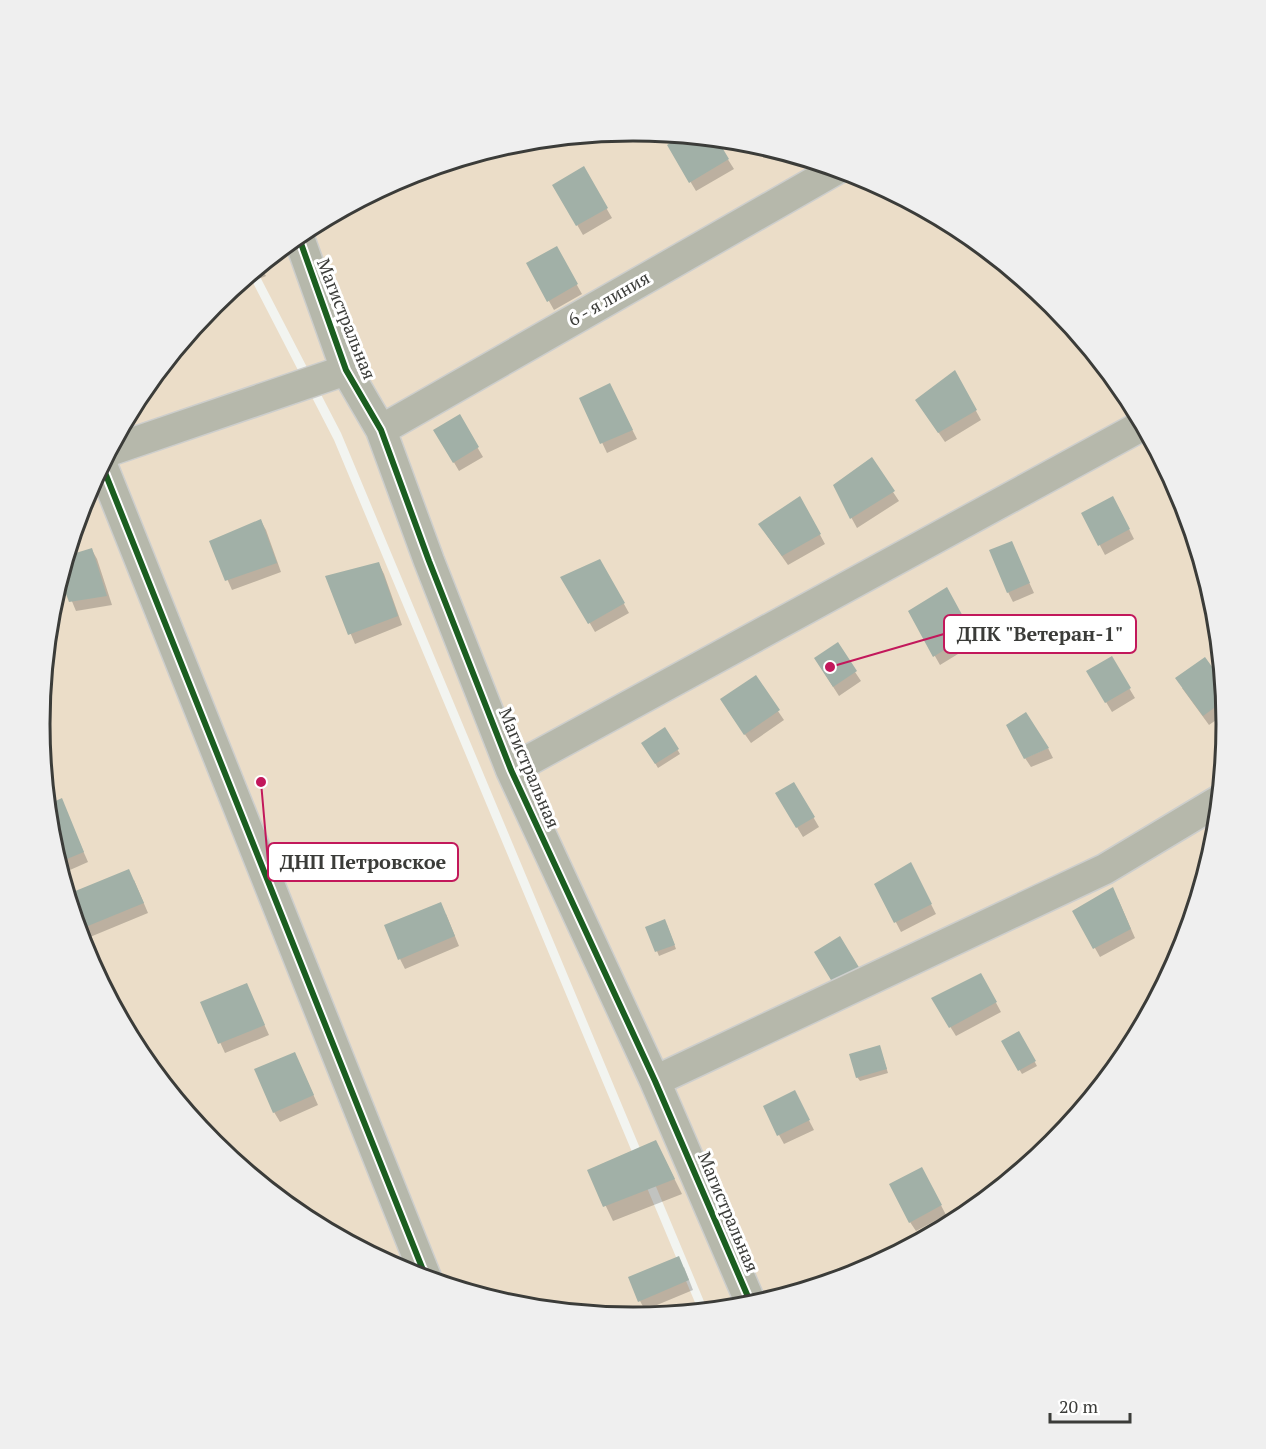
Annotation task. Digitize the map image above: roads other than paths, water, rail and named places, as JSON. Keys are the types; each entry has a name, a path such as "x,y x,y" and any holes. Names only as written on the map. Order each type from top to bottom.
{"street":[{"name":"6 - я линия","path":"381,430 828,174"},
{"name":"Магистральная","path":"301,245 346,370 381,430 429,561 511,770 655,1081 748,1297"},
{"path":"120,447 346,370"},
{"path":"511,770 1136,429"},
{"path":"106,475 422,1269"},
{"path":"655,1081 1105,869 1211,805"}],"place":[{"name":"ДПК \"Ветеран-1\"","path":"830,667"},
{"name":"ДНП Петровское","path":"261,782"}]}
